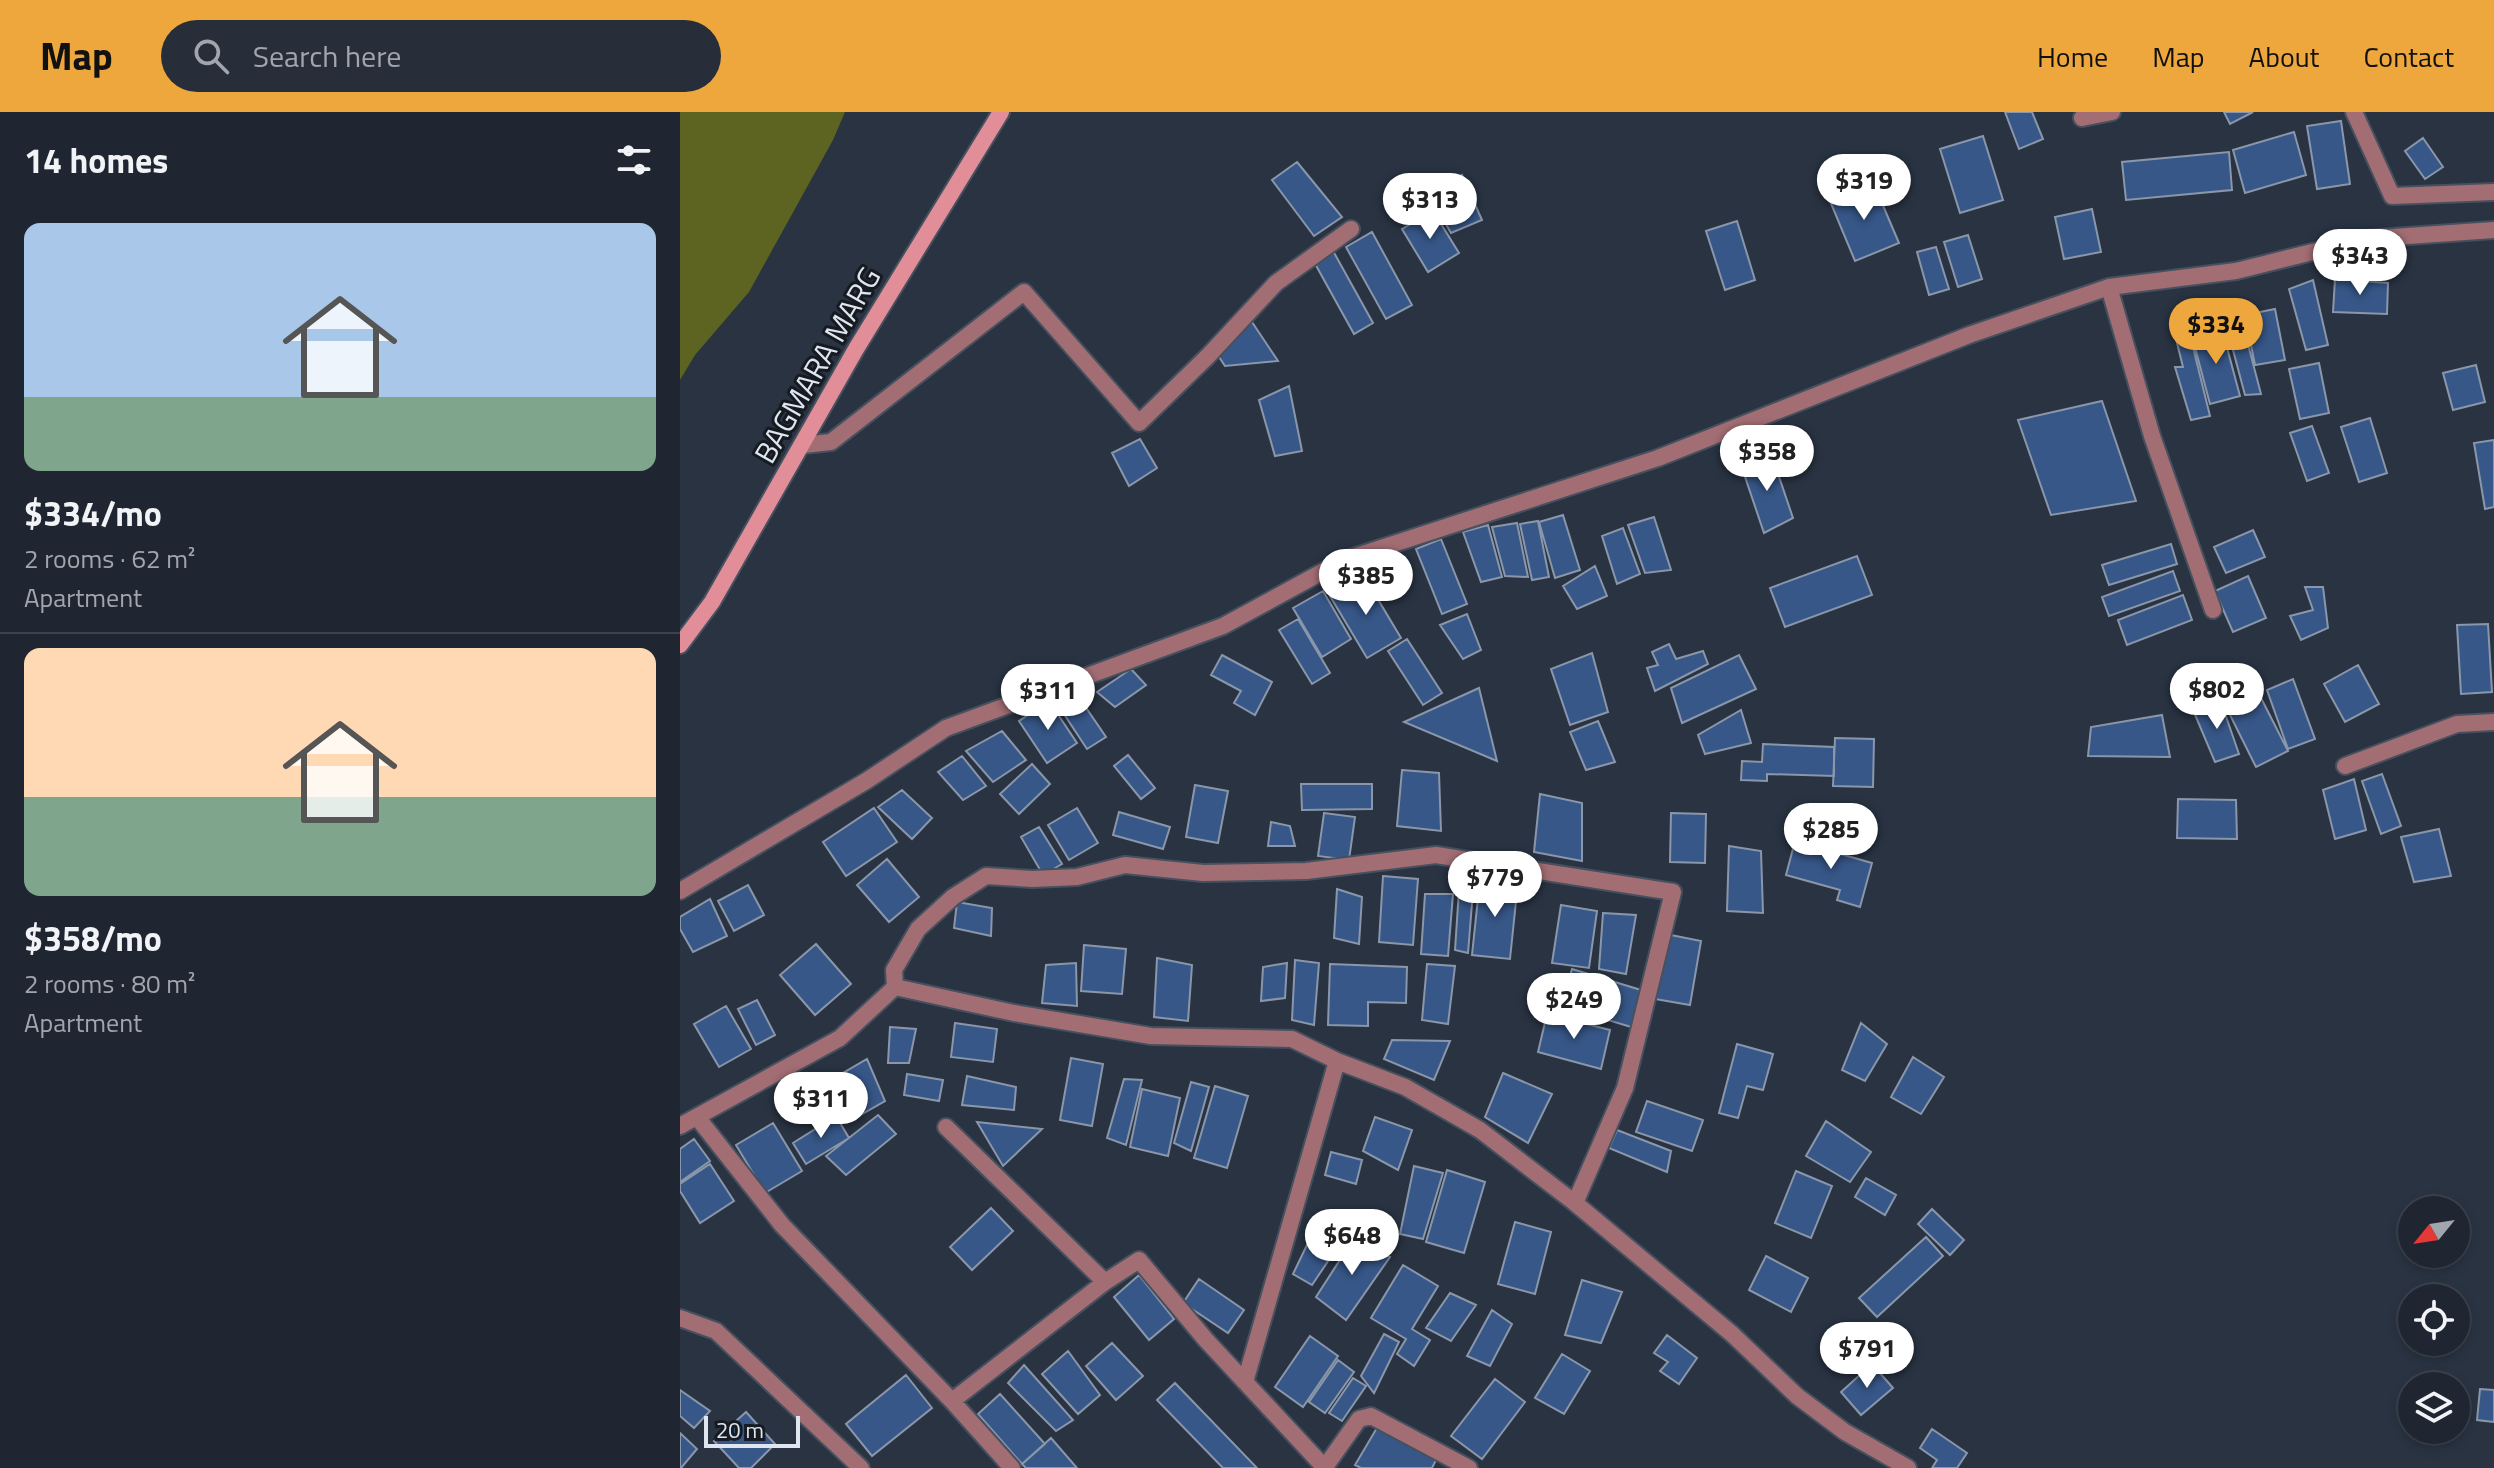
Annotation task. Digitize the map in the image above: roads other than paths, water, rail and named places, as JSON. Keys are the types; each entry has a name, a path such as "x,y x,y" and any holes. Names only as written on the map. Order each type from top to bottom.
{"main road":[{"name":"BAGMARA MARG","path":"680,645 712,602 856,349 1001,112"}],"street":[{"path":"2082,118 2112,112"},
{"path":"2354,112 2392,196 2494,192"},
{"path":"803,445 831,442 1024,292 1139,423 1208,356 1276,283 1351,229"},
{"path":"680,891 866,781 946,728 1223,626 1344,560 1658,458 1969,335 2109,287 2236,271 2365,239 2494,230"},
{"path":"2109,287 2152,436 2213,610"},
{"path":"2345,766 2457,724 2494,722"},
{"path":"895,987 894,970 918,929 953,897 986,876 1032,879 1077,877 1125,865 1203,873 1306,871 1368,866 1436,855 1673,892 1625,1088 1575,1203"},
{"path":"895,987 1014,1013 1151,1036 1292,1039 1337,1061 1405,1087 1480,1130 1575,1203 1732,1334 1797,1396 1845,1432 1908,1468"},
{"path":"680,1126 840,1038 895,987"},
{"path":"1245,1382 1337,1061"},
{"path":"697,1117 782,1225 952,1401 1012,1468"},
{"path":"946,1127 1105,1282"},
{"path":"952,1401 1105,1282 1139,1260 1325,1468 1359,1419 1371,1416 1469,1468"},
{"path":"680,1318 716,1331 861,1468"}]}
